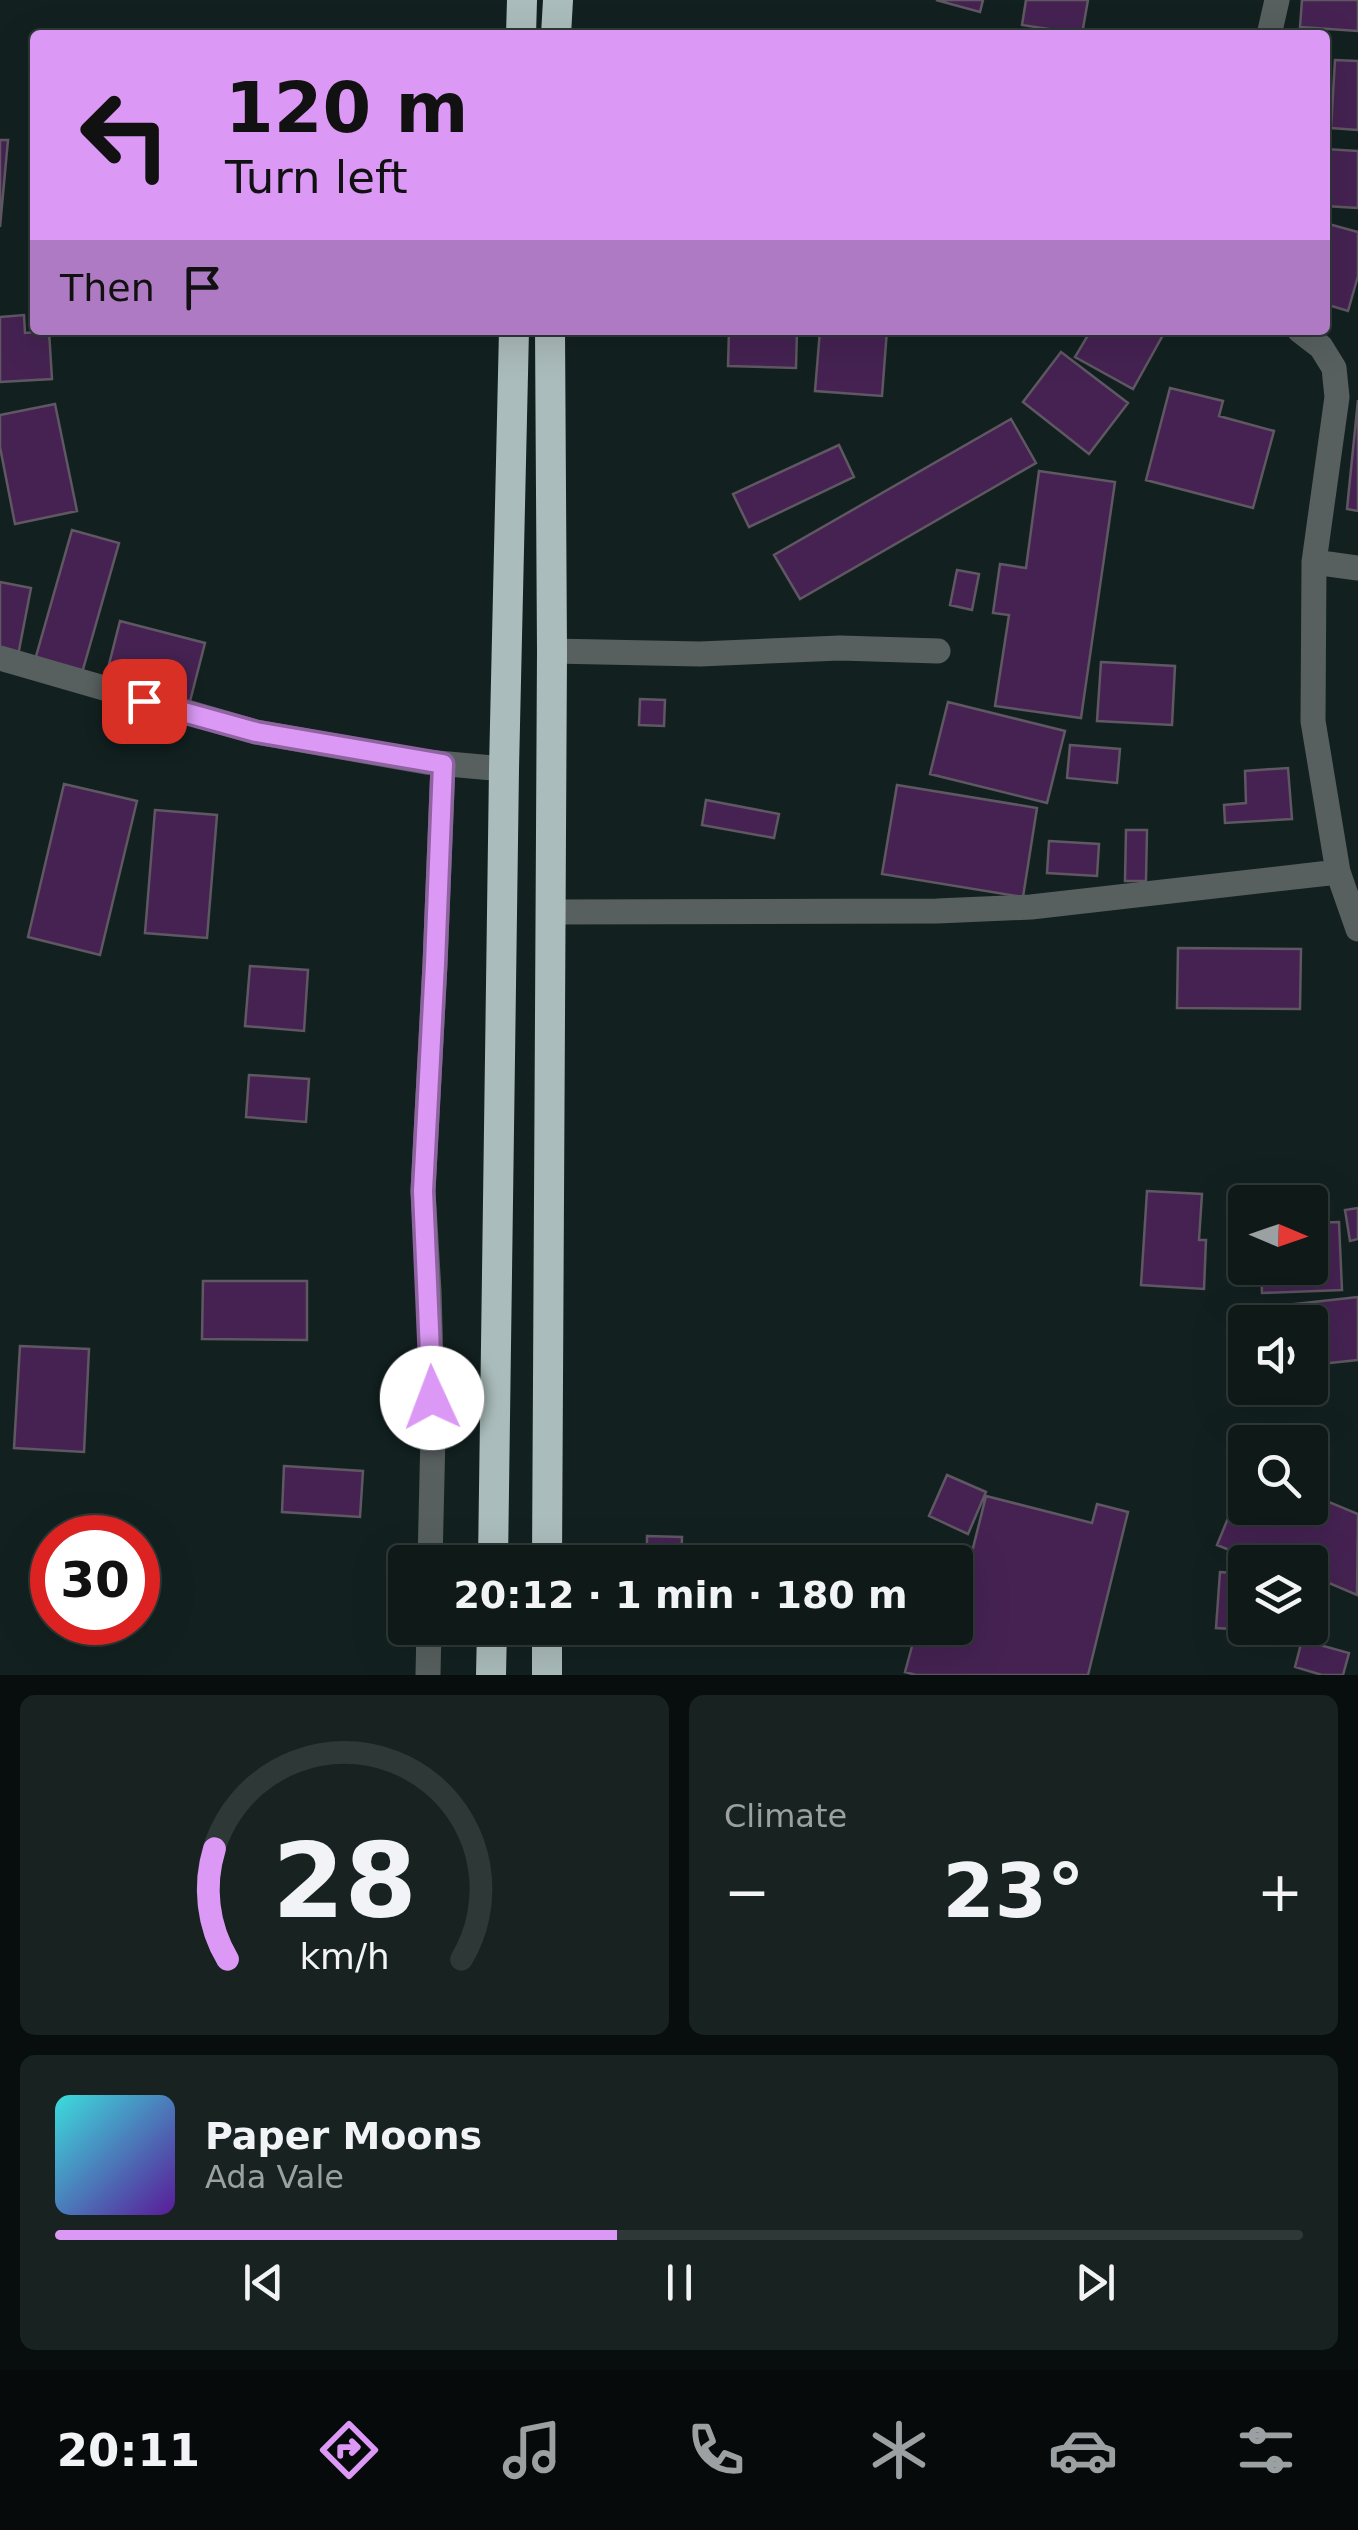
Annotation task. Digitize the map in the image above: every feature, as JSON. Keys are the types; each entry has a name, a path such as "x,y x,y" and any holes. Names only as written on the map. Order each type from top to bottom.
{"highway":[{"path":"521,30 522,0"},
{"path":"556,30 558,0"},
{"path":"492,1545 514,335"},
{"path":"548,1545 550,335"},
{"path":"491,1675 492,1645"},
{"path":"547,1645 547,1675"}],"street":[{"path":"1270,30 1277,0"},
{"path":"1305,335 1321,347 1334,368 1337,397 1314,562 1313,721 1338,872 1358,929"},
{"path":"1314,562 1358,568"},
{"path":"552,650 700,654 840,648 938,652"},
{"path":"0,658 256,732 443,764 504,768"},
{"path":"430,1545 433,1434 423,1191 443,764"},
{"path":"551,912 918,912 1031,907 1338,872"},
{"path":"428,1675 429,1645"}],"building":[{"path":"936,0 983,0 980,12"},
{"path":"1026,0 1088,0 1083,30 1022,25"},
{"path":"1302,0 1358,0 1358,31 1300,27"},
{"path":"1335,60 1358,61 1358,130 1331,128"},
{"path":"0,140 8,140 0,227"},
{"path":"1330,149 1358,151 1358,208 1330,206"},
{"path":"1330,224 1358,232 1358,276 1348,311 1330,306"},
{"path":"24,315 25,333 49,335 52,379 0,382 0,317"},
{"path":"729,335 797,335 796,368 728,366"},
{"path":"820,335 887,335 882,396 815,391"},
{"path":"1088,335 1163,335 1133,389 1075,357"},
{"path":"1061,352 1128,403 1089,454 1023,402"},
{"path":"1170,388 1223,401 1219,416 1274,431 1253,508 1146,480"},
{"path":"1358,400 1358,511 1347,509"},
{"path":"55,404 77,511 15,524 0,447 0,415"},
{"path":"1011,419 1036,463 800,599 774,555"},
{"path":"839,445 854,477 749,527 733,494"},
{"path":"1039,471 1115,482 1081,718 995,706 1009,615 993,613 1000,564 1026,568"},
{"path":"72,530 119,543 80,680 33,667"},
{"path":"957,570 979,574 972,610 950,605"},
{"path":"0,582 31,588 16,666 0,662"},
{"path":"120,621 205,643 188,709 103,688"},
{"path":"1101,662 1175,666 1172,725 1097,721"},
{"path":"640,699 665,700 664,726 639,725"},
{"path":"948,702 1065,731 1047,803 930,774"},
{"path":"1070,745 1120,749 1117,783 1067,778"},
{"path":"1288,768 1292,819 1225,823 1224,805 1246,803 1245,771"},
{"path":"64,784 137,801 100,955 28,937"},
{"path":"897,785 1037,808 1023,897 882,874"},
{"path":"706,800 779,814 774,838 702,825"},
{"path":"155,810 217,815 207,938 145,933"},
{"path":"1126,830 1147,830 1146,881 1125,881"},
{"path":"1049,841 1099,844 1097,876 1047,873"},
{"path":"1178,948 1301,949 1300,1009 1177,1008"},
{"path":"250,966 308,970 304,1031 245,1026"},
{"path":"249,1075 309,1079 306,1122 246,1117"},
{"path":"1147,1191 1202,1194 1199,1240 1206,1240 1204,1289 1141,1285"},
{"path":"1358,1208 1358,1239 1350,1241 1345,1210"},
{"path":"1328,1222 1339,1222 1342,1290 1262,1293 1262,1285 1328,1285"},
{"path":"203,1281 307,1281 307,1340 202,1339"},
{"path":"1358,1297 1358,1360 1328,1363 1328,1305 1285,1305"},
{"path":"20,1346 89,1349 84,1452 14,1448"},
{"path":"284,1466 363,1471 360,1517 282,1512"},
{"path":"947,1475 986,1492 968,1534 929,1516"},
{"path":"986,1496 1092,1523 1097,1504 1128,1512 1088,1675 905,1672 912,1645 973,1645 973,1548"},
{"path":"1328,1502 1358,1514 1357,1595 1328,1583 1328,1545 1228,1545 1228,1549 1217,1545 1228,1518 1228,1525 1328,1525"},
{"path":"647,1536 682,1537 682,1545 647,1545"},
{"path":"1220,1572 1228,1573 1228,1629 1216,1628"},
{"path":"1301,1645 1320,1645 1349,1653 1343,1675 1322,1675 1295,1667"}],"route":[{"path":"144,701 256,732 443,764 423,1191 432,1398"}]}
